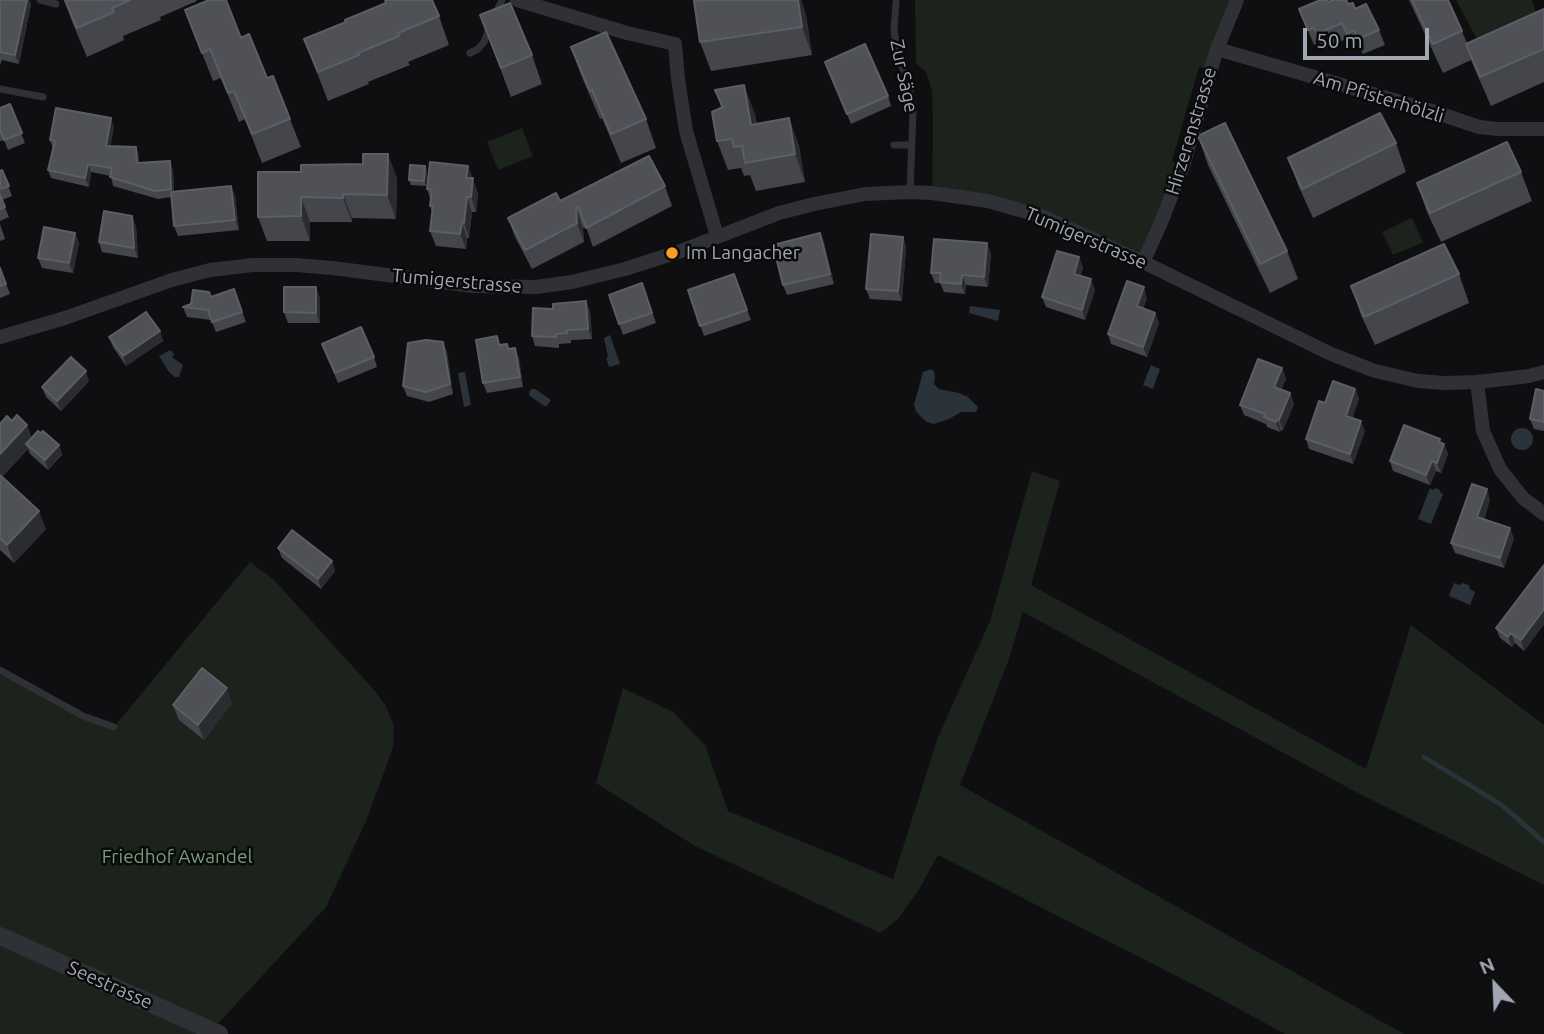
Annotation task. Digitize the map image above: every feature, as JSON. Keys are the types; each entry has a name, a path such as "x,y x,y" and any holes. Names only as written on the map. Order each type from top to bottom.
{"street":[{"path":"517,0 627,33 675,44 686,131 717,236"},
{"name":"Hirzerenstrasse","path":"1143,261 1183,166 1217,48 1237,0"},
{"name":"Am Pfisterhölzli","path":"1217,48 1432,111 1469,125 1498,129 1544,129"},
{"name":"Tumigerstrasse","path":"0,337 32,329 172,280 210,270 253,265 296,265 473,286 536,287 572,282 625,270 779,213 865,194 910,192 988,201 1044,217 1143,261 1319,348 1374,371 1444,383 1477,382 1544,372"},
{"path":"1477,382 1483,431 1500,469 1523,498 1544,514"},
{"name":"Seestrasse","path":"0,936 219,1034"}],"lane":[{"path":"40,0 56,4"},
{"path":"476,53 484,42 502,0"},
{"name":"Zur Säge","path":"897,2 894,30 913,111 910,192"},
{"path":"0,89 43,97"},
{"path":"894,145 912,145"},
{"path":"0,670 83,716 114,727"}],"green space":[{"path":"915,0 1237,0 1210,69 1199,67 1172,161 1183,166 1143,262 1044,217 932,193 932,91 926,72 916,63"},
{"path":"1456,0 1532,0 1538,19 1479,43"},
{"path":"522,128 533,156 498,170 487,142"},
{"path":"1412,218 1423,242 1393,255 1382,232"},
{"path":"1032,471 1060,481 1031,585 1366,769 1411,625 1544,725 1544,885 1358,793 1023,612 1009,659 960,785 1404,1034 1285,1034 938,855 899,918 880,933 695,846 596,783 623,688 673,712 705,745 728,811 893,879 938,737 990,621"},
{"name":"Friedhof Awandel","path":"250,562 274,580 376,692 386,706 394,726 393,748 366,821 326,907 212,1030 219,1034 0,1034 0,670 83,716 114,727"}],"shaded area":[{"path":"970,306 1000,310 998,321 969,313"},
{"path":"610,335 620,364 609,367 604,338"},
{"path":"170,350 174,354 172,357 183,365 179,377 169,372 159,356"},
{"path":"1151,365 1160,369 1153,389 1143,385"},
{"path":"931,369 934,371 934,384 939,389 968,397 978,407 976,412 961,412 934,424 921,417 914,405 923,372"},
{"path":"465,372 471,405 464,407 458,373"},
{"path":"531,389 551,400 546,407 530,396"},
{"path":"1522,428 1532,435 1533,439 1526,449 1522,450 1512,443 1511,439 1518,429"},
{"path":"1430,488 1440,490 1443,494 1431,524 1418,519"},
{"path":"1454,583 1469,585 1475,592 1470,605 1449,596"}],"building":[{"path":"0,0 27,0 15,55 0,52"},
{"path":"65,0 130,0 112,8 114,12 77,28"},
{"path":"209,0 226,0 241,38 249,34 267,78 273,76 290,119 252,134 234,91 228,93 210,49 202,53 185,10"},
{"path":"385,0 432,0 439,16 318,72 304,39 386,3"},
{"path":"798,0 802,27 700,42 694,1"},
{"path":"1320,0 1346,0 1348,4 1353,3 1355,9 1366,4 1379,30 1358,39 1354,30 1347,34 1342,23 1317,34 1314,28 1308,30 1299,9"},
{"path":"1412,0 1448,0 1462,31 1433,44"},
{"path":"510,3 532,55 501,68 480,15"},
{"path":"1544,9 1544,49 1480,77 1466,44"},
{"path":"606,32 646,119 611,134 571,47"},
{"path":"865,44 888,96 847,114 825,62"},
{"path":"744,85 751,125 789,118 795,154 745,163 742,146 734,147 732,139 717,141 712,112 723,107 715,90"},
{"path":"10,104 22,133 4,140 0,130 0,108"},
{"path":"56,108 111,118 106,146 136,147 137,163 170,161 171,189 155,191 110,177 112,168 88,164 85,178 48,170 55,141 50,140"},
{"path":"1380,113 1396,143 1302,189 1288,158"},
{"path":"1225,123 1287,251 1260,264 1198,136"},
{"path":"1507,142 1521,172 1430,213 1417,183"},
{"path":"363,154 388,154 387,195 301,197 301,216 258,217 258,172 301,172 301,165 363,164"},
{"path":"649,156 665,186 586,228 579,208 576,208 577,223 525,250 508,218 556,193 560,201"},
{"path":"430,162 468,166 466,178 473,178 471,197 467,197 460,234 430,231 432,190 427,189"},
{"path":"410,165 425,166 424,181 409,180"},
{"path":"2,170 9,186 0,189 0,171"},
{"path":"231,186 235,220 174,226 171,192"},
{"path":"0,195 5,207 0,209"},
{"path":"104,211 132,216 134,248 99,242"},
{"path":"44,227 75,233 69,263 38,258"},
{"path":"820,233 830,274 783,285 773,245"},
{"path":"871,234 903,237 898,291 866,289"},
{"path":"934,239 987,243 984,277 962,275 961,284 940,282 941,273 931,273"},
{"path":"1444,244 1459,274 1364,317 1351,286"},
{"path":"1057,251 1079,257 1074,274 1091,279 1082,310 1042,297"},
{"path":"0,268 6,284 0,286"},
{"path":"734,274 747,310 700,326 688,290"},
{"path":"1127,281 1144,287 1137,306 1155,313 1143,347 1108,334"},
{"path":"642,283 652,313 619,324 609,295"},
{"path":"284,287 316,287 316,313 284,312"},
{"path":"234,289 242,312 212,322 208,310 183,307 191,304 193,290 209,292 211,297"},
{"path":"586,301 588,329 567,330 567,333 556,334 556,337 532,336 533,308 553,309 553,304"},
{"path":"146,312 160,331 123,356 109,337"},
{"path":"361,327 374,357 335,373 322,344"},
{"path":"497,336 499,345 507,344 508,349 515,348 520,377 483,383 476,340"},
{"path":"426,340 443,342 450,384 426,392 403,386 408,343"},
{"path":"71,357 86,371 57,401 42,387"},
{"path":"1258,359 1282,368 1274,387 1290,393 1276,422 1264,417 1265,414 1240,405"},
{"path":"1333,381 1355,389 1346,416 1361,421 1350,454 1306,439 1319,401 1325,403"},
{"path":"1536,389 1544,391 1544,422 1530,419"},
{"path":"17,415 27,425 0,454 0,424 7,416 12,421"},
{"path":"1404,425 1440,439 1439,442 1444,444 1437,463 1432,461 1426,475 1390,461"},
{"path":"38,431 43,431 59,445 45,460 26,444"},
{"path":"0,475 39,511 7,545 0,538"},
{"path":"1472,484 1487,489 1477,517 1510,528 1500,558 1451,543"},
{"path":"292,530 332,561 318,579 278,548"},
{"path":"1544,565 1544,609 1521,640 1511,633 1508,637 1496,628"},
{"path":"202,668 227,688 198,725 173,705"}],"waterway":[{"path":"1424,757 1503,806 1544,842"}],"place":[{"name":"Im Langacher","path":"672,253"}]}
